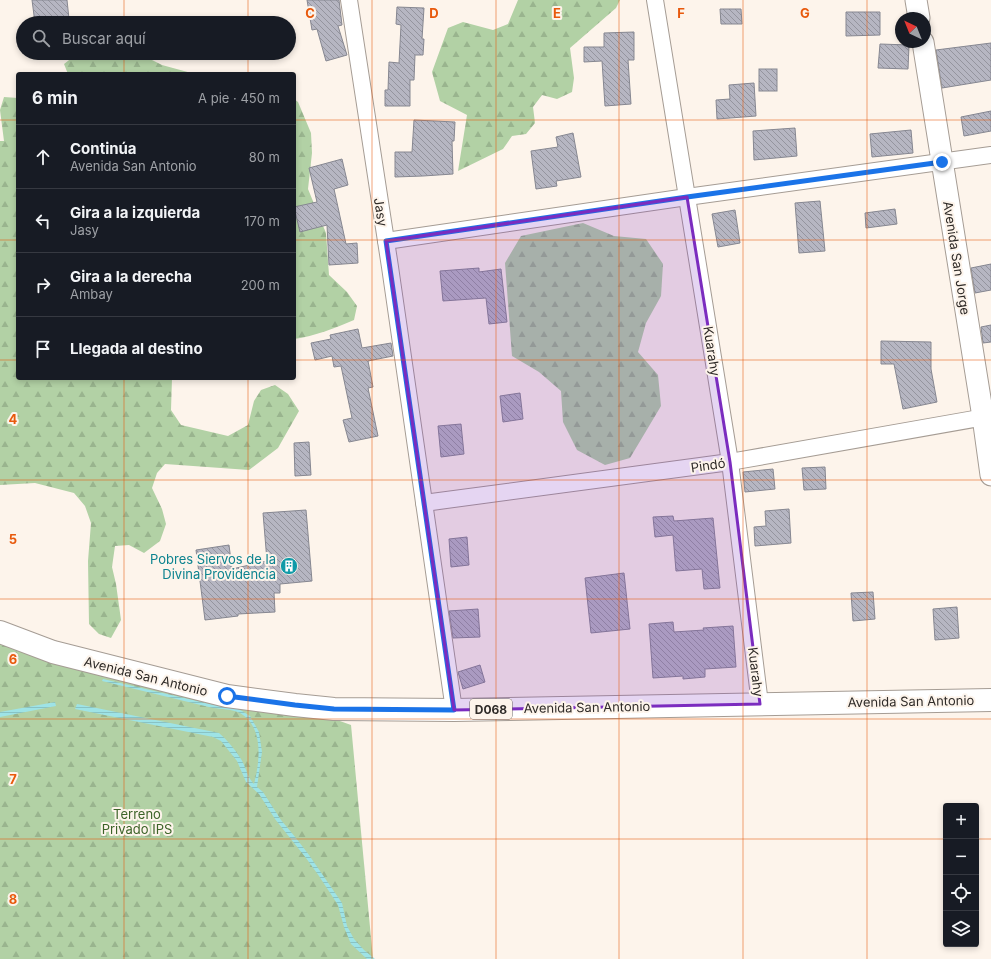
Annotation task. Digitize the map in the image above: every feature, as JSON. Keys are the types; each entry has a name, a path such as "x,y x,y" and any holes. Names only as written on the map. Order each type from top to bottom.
{"main road":[{"name":"Avenida San Antonio","path":"0,632 53,652 227,696 334,709 454,710 991,700"}],"street":[{"name":"Jasy","path":"349,0 386,241 454,710"},
{"name":"Kuarahy","path":"655,0 730,462 760,704"},
{"path":"916,0 918,12"},
{"name":"Avenida San Jorge","path":"924,48 942,162 987,417 991,475"},
{"path":"386,241 687,197 991,155"},
{"name":"Pindó","path":"424,503 730,462 987,417"}],"highlighted area":[{"path":"687,197 730,462 760,704 454,710 386,241"}],"green space":[{"path":"518,0 620,0 616,8 570,48 574,78 572,92 557,99 542,95 533,107 535,123 526,134 512,136 503,149 458,171 467,115 440,101 432,72 448,28 463,22 493,30 508,24"},
{"path":"69,60 152,60 162,65 188,72 67,72 64,64"},
{"path":"4,97 16,98 16,380 172,380 171,410 181,425 228,436 248,425 254,401 261,390 275,385 288,394 299,411 278,448 249,470 165,464 157,473 152,488 162,509 166,524 160,541 144,553 129,545 115,546 112,567 121,620 111,638 99,634 89,624 88,561 91,523 85,506 74,493 35,483 0,485 0,141 4,141 0,110"},
{"path":"296,100 311,133 312,153 308,189 326,233 329,275 347,292 357,306 354,320 332,329 296,339"},
{"path":"583,223 614,236 646,239 663,264 661,296 646,323 638,352 658,375 661,406 630,458 605,465 577,450 563,422 561,391 539,372 512,356 505,263 521,236"},
{"name":"Terreno Privado IPS","path":"0,639 326,716 351,725 373,959 0,959"}],"water":[{"path":"103,679 214,705 233,707 250,716 259,732 262,752 257,787 263,792 281,820 309,855 342,903 347,926 354,939 375,959 367,959 351,944 344,927 338,905 306,858 275,819 259,794 246,782 237,761 221,741 213,737 75,709 77,704 219,733 239,755 254,784 259,755 257,736 248,719 240,713 234,711 213,708 102,681"},
{"path":"55,702 56,706 0,717 0,712"}],"building":[{"path":"32,0 67,0 69,16 34,16"},
{"path":"307,0 339,0 342,25 338,26 347,55 326,61 317,29 312,30"},
{"path":"397,7 424,8 422,39 424,39 423,55 415,55 414,80 410,80 410,106 385,106 385,90 388,90 389,62 399,63 401,25 396,24"},
{"path":"720,9 741,9 742,24 721,24"},
{"path":"846,12 880,12 880,35 846,36"},
{"path":"634,32 634,60 628,60 631,104 605,106 602,61 584,62 584,47 604,47 604,33"},
{"path":"991,43 991,80 942,88 936,50"},
{"path":"880,44 895,45 895,48 909,48 908,69 878,68"},
{"path":"759,69 777,69 777,91 759,91"},
{"path":"754,83 756,116 717,119 716,100 730,99 729,85"},
{"path":"991,111 991,131 964,136 961,117"},
{"path":"414,120 455,122 454,141 452,141 453,174 395,177 395,152 412,152"},
{"path":"795,128 797,156 754,160 753,131"},
{"path":"911,130 913,153 872,157 870,134"},
{"path":"573,133 581,177 556,181 557,186 536,189 531,151 558,147 556,137"},
{"path":"342,159 348,185 334,189 346,244 357,243 358,263 329,265 327,225 300,232 296,215 296,207 317,202 309,168"},
{"path":"820,201 825,251 799,253 795,203"},
{"path":"895,209 897,224 866,228 865,213"},
{"path":"735,210 740,243 718,247 712,214"},
{"path":"991,264 991,290 975,293 971,268"},
{"path":"479,268 479,272 501,269 507,322 489,324 486,298 443,301 440,271"},
{"path":"991,325 991,342 983,343 981,327"},
{"path":"358,329 362,348 391,343 393,356 368,361 373,387 368,388 378,436 349,442 343,420 352,418 341,366 334,367 332,356 315,360 311,343 331,339 330,335"},
{"path":"881,341 931,342 931,369 937,402 903,409 894,364 881,364"},
{"path":"520,393 523,419 503,422 500,396"},
{"path":"461,424 464,454 441,457 438,426"},
{"path":"309,442 311,475 295,476 294,443"},
{"path":"825,467 826,489 804,490 802,468"},
{"path":"773,469 775,489 745,492 743,472"},
{"path":"789,509 791,543 755,546 754,527 766,526 765,511"},
{"name":"Pobres Siervos de la Divina Providencia","path":"306,510 312,581 280,584 280,593 274,593 275,612 238,614 238,616 205,620 196,550 229,545 232,569 267,561 263,513"},
{"path":"673,516 674,521 713,518 720,588 704,589 702,569 676,571 673,535 655,537 653,517"},
{"path":"467,537 469,565 451,567 449,539"},
{"path":"624,573 630,629 591,633 585,578"},
{"path":"873,592 875,619 853,621 851,593"},
{"path":"957,607 959,638 935,640 933,609"},
{"path":"478,609 480,637 453,638 449,611"},
{"path":"673,622 674,632 733,626 736,667 705,669 705,677 683,679 683,676 653,678 649,624"},
{"path":"480,665 485,682 463,689 458,672"}],"place":[{"name":"Pobres Siervos de la Divina Providencia","path":"289,566"}],"route":[{"path":"227,696 334,709 454,710 386,241 687,197 942,162"}]}
